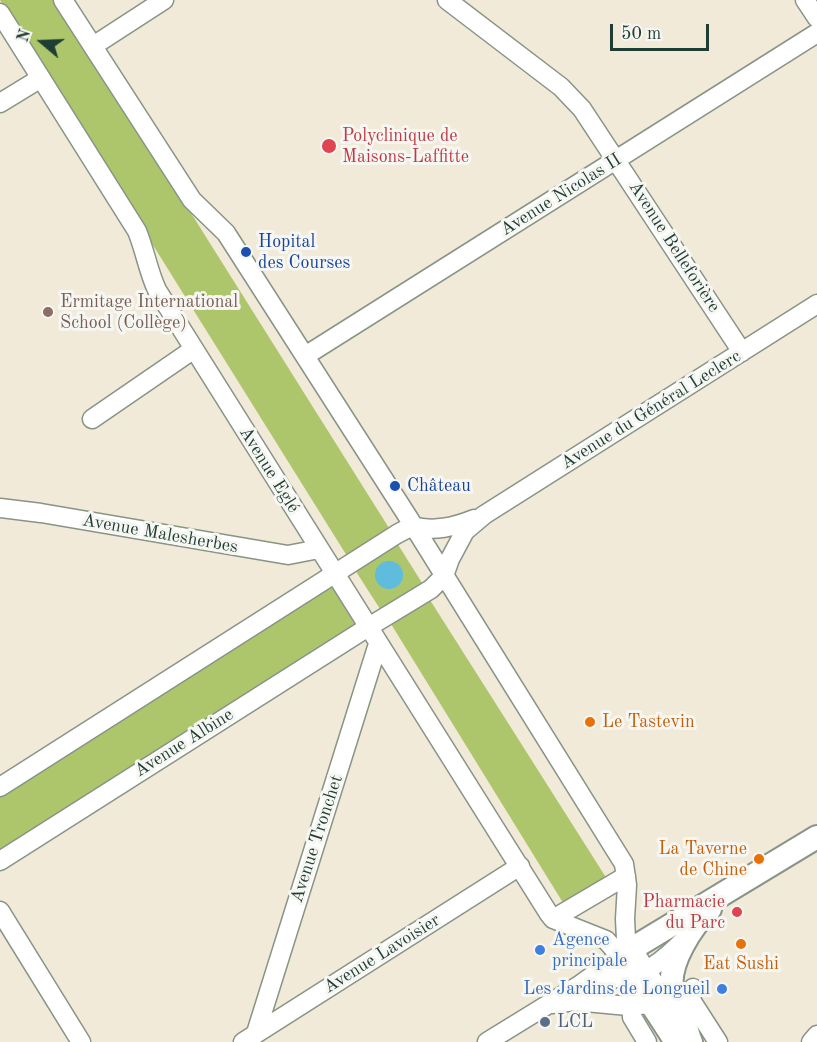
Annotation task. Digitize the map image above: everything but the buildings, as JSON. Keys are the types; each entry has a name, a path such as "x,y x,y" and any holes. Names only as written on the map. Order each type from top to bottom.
{"main road":[{"path":"685,1039 682,1014 672,993 682,985 673,969 687,937 706,912 726,894 817,837"},
{"path":"685,1039 641,1005 632,962 716,897 726,894"}],"street":[{"path":"63,0 192,200 226,233 624,864 626,939 632,962"},
{"path":"93,46 164,0"},
{"path":"805,0 817,18"},
{"name":"Avenue Belleforière","path":"450,1 561,87 582,109 742,352"},
{"name":"Avenue Eglé","path":"0,13 137,231 144,247 149,273 157,290 370,627 378,644 554,919"},
{"name":"Avenue Nicolas II","path":"305,356 817,33"},
{"path":"0,103 41,78"},
{"name":"Avenue du Général Leclerc","path":"370,627 431,589 444,576 465,531 484,515 817,304"},
{"path":"92,419 194,349"},
{"name":"Avenue Malesherbes","path":"0,508 288,555 319,549"},
{"name":"Avenue du Général Leclerc","path":"412,526 421,529 444,529 484,515"},
{"path":"0,788 372,549 412,526"},
{"name":"Avenue Albine","path":"0,861 370,627"},
{"name":"Avenue Tronchet","path":"250,1038 378,644"},
{"name":"Avenue Lavoisier","path":"250,1038 520,866"},
{"path":"554,919 626,876"},
{"path":"0,911 81,1042"},
{"path":"554,919 606,940 632,962 685,1039"},
{"path":"487,1042 578,986 632,962 665,958 687,937"},
{"path":"682,985 718,1042"},
{"path":"548,1005 575,1001 604,1005 641,1005 635,1024 647,1042"},
{"path":"811,1042 817,1035"}],"green space":[{"path":"0,0 57,0 389,528 347,556"},
{"path":"397,543 424,586 382,612 355,570"},
{"path":"332,584 360,627 0,855 0,794"},
{"path":"430,600 607,879 565,906 391,624"}],"water":[{"path":"389,561 399,565 403,575 399,585 389,589 379,585 375,575 379,565"}],"place":[{"name":"Polyclinique de Maisons-Laffitte","path":"329,146"},
{"name":"Hopital des Courses","path":"246,252"},
{"name":"Ermitage International School (Collège)","path":"48,312"},
{"name":"Château","path":"395,486"},
{"name":"Le Tastevin","path":"590,722"},
{"name":"La Taverne de Chine","path":"759,859"},
{"name":"Pharmacie du Parc","path":"737,912"},
{"name":"Eat Sushi","path":"741,944"},
{"name":"Agence principale","path":"540,950"},
{"name":"Les Jardins de Longueil","path":"722,989"},
{"name":"LCL","path":"545,1022"}]}
